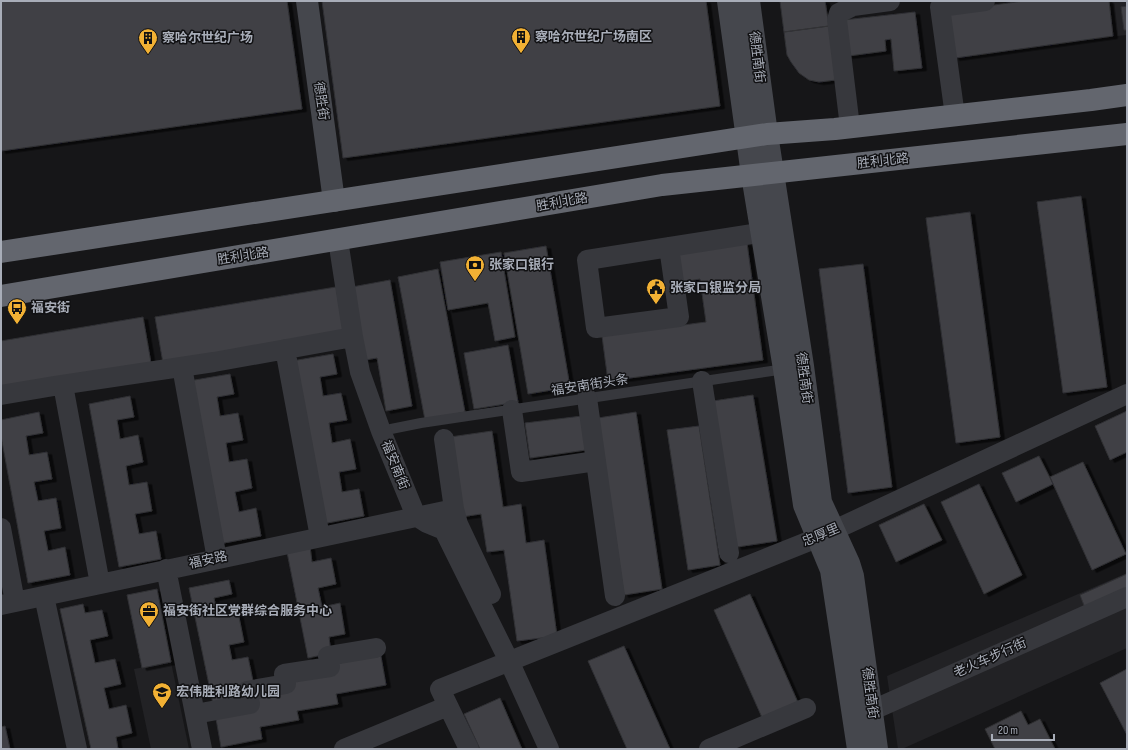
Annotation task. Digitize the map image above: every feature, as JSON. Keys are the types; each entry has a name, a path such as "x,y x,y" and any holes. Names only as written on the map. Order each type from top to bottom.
{"highway":[{"path":"1,252 757,136 955,116 1127,95"},
{"name":"胜利北路","path":"1,296 662,185 1127,134"}],"main road":[{"name":"德胜街","path":"307,1 334,201"},
{"name":"德胜南街","path":"728,1 757,136"},
{"name":"德胜南街","path":"749,1 757,136 793,368 804,505 826,534 831,570 863,714 878,749"},
{"name":"德胜南街","path":"858,749 863,714"}],"street":[{"path":"850,127 837,20 839,13 853,3 885,1"},
{"path":"955,116 940,7 985,1"},
{"path":"669,247 679,317 596,328 587,260 669,247 771,231"},
{"name":"福安南街","path":"338,240 360,372 381,430 416,516"},
{"path":"1,395 182,367 353,337"},
{"path":"285,349 320,537"},
{"path":"182,367 217,559"},
{"path":"702,381 729,552"},
{"path":"63,385 100,584"},
{"name":"忠厚里","path":"448,706 440,689 826,534 1127,394"},
{"path":"587,398 615,596"},
{"path":"512,410 521,472 596,461"},
{"path":"444,438 454,509 458,524 512,639"},
{"name":"福安路","path":"8,604 166,569 454,509"},
{"path":"416,516 426,523 444,530 509,661 549,749"},
{"path":"1,528 8,604"},
{"path":"166,569 202,749"},
{"path":"44,596 77,749"},
{"name":"老火车步行街","path":"863,714 1127,597"},
{"path":"195,714 250,704 247,691 286,684 284,674 330,667 328,656 376,648"},
{"path":"344,749 448,706 468,749"},
{"path":"708,749 806,708"}],"lane":[{"name":"福安南街头条","path":"381,430 793,368"}],"shaded area":[{"path":"1112,1 1127,1 1127,35 1117,36"},
{"path":"1127,573 1127,648 902,749 898,749 887,676"},
{"name":"宏伟胜利路幼儿园","path":"171,662 189,749 151,749 134,669"}],"building":[{"name":"察哈尔世纪广场","path":"1,1 287,1 302,109 1,151"},
{"name":"察哈尔世纪广场南区","path":"322,1 706,1 720,106 343,158"},
{"path":"780,1 825,1 829,26 784,32"},
{"path":"1024,1 1109,1 1113,36 955,58 949,11"},
{"path":"1127,6 1127,30 1124,30 1121,7"},
{"path":"915,12 922,68 894,71 891,39 885,40 886,51 848,56 844,20"},
{"path":"829,26 836,80 819,82 809,80 799,73 787,55 784,32"},
{"path":"1081,196 1107,387 1063,393 1037,202"},
{"path":"970,212 1000,437 956,443 926,218"},
{"path":"747,243 763,360 608,381 602,336 706,322 700,279 682,282 678,252"},
{"path":"546,246 570,387 528,394 504,253"},
{"name":"张家口银行","path":"501,252 515,337 495,341 488,303 448,310 440,262"},
{"path":"863,264 892,487 848,493 819,269"},
{"path":"438,269 465,412 425,420 398,277"},
{"path":"390,280 412,406 386,411 377,358 365,360 352,287"},
{"path":"336,287 344,333 163,363 155,317"},
{"path":"143,317 151,363 1,389 1,341"},
{"path":"508,345 518,402 474,409 464,353"},
{"path":"333,354 337,374 320,377 323,396 341,393 347,420 329,423 332,443 350,439 356,469 339,472 342,492 359,489 364,516 322,524 292,361"},
{"path":"230,374 234,394 217,397 220,416 238,413 243,440 226,443 229,462 247,459 252,488 235,492 239,512 256,508 261,536 219,544 189,381"},
{"path":"753,395 777,541 737,547 713,401"},
{"path":"130,396 134,417 117,420 120,439 138,435 143,462 126,466 129,485 147,482 152,511 135,514 139,534 156,531 161,559 119,567 89,404"},
{"path":"1127,411 1127,452 1110,460 1095,426"},
{"path":"39,412 43,433 26,436 29,455 47,452 52,479 34,482 38,501 56,498 61,528 44,531 48,551 65,547 70,575 28,583 1,436 1,420"},
{"path":"636,412 662,589 624,595 598,418"},
{"path":"582,416 586,450 530,458 525,423"},
{"path":"699,426 720,565 688,570 667,430"},
{"path":"492,431 503,507 521,504 526,543 544,540 557,636 517,641 504,550 487,552 481,514 461,517 450,437"},
{"path":"1039,456 1053,484 1016,502 1002,473"},
{"path":"1083,462 1126,554 1092,570 1050,477"},
{"path":"979,484 1022,575 984,594 941,502"},
{"path":"924,504 942,540 896,562 879,525"},
{"path":"310,547 312,562 331,558 336,584 318,588 322,607 340,603 345,634 329,637 331,653 308,658 287,552"},
{"path":"1127,574 1127,590 1085,608 1080,595"},
{"path":"229,580 232,594 214,598 218,617 238,612 244,642 229,645 232,660 248,657 254,686 241,704 214,709 189,588"},
{"name":"福安街社区党群综合服务中心","path":"157,589 171,662 142,668 127,595"},
{"path":"750,594 800,707 764,722 714,610"},
{"path":"83,604 85,613 102,610 108,636 90,640 95,663 115,659 121,684 104,688 109,709 126,705 132,733 116,737 118,749 91,749 60,609"},
{"path":"624,646 670,749 627,749 588,661"},
{"path":"380,651 386,685 336,694 338,704 297,711 299,720 260,727 262,739 221,747 215,713 289,679"},
{"path":"1127,669 1127,735 1100,683"},
{"path":"500,698 522,749 480,749 464,714"},
{"path":"1021,711 1028,725 1040,719 1055,749 995,749 985,729"},
{"path":"5,726 10,749 1,749 1,727"}],"place":[{"name":"察哈尔世纪广场南区","path":"521,54"},
{"name":"察哈尔世纪广场","path":"148,55"},
{"name":"张家口银行","path":"475,282"},
{"name":"张家口银监分局","path":"656,305"},
{"name":"福安街","path":"17,325"},
{"name":"福安街社区党群综合服务中心","path":"149,628"},
{"name":"宏伟胜利路幼儿园","path":"162,709"}]}
